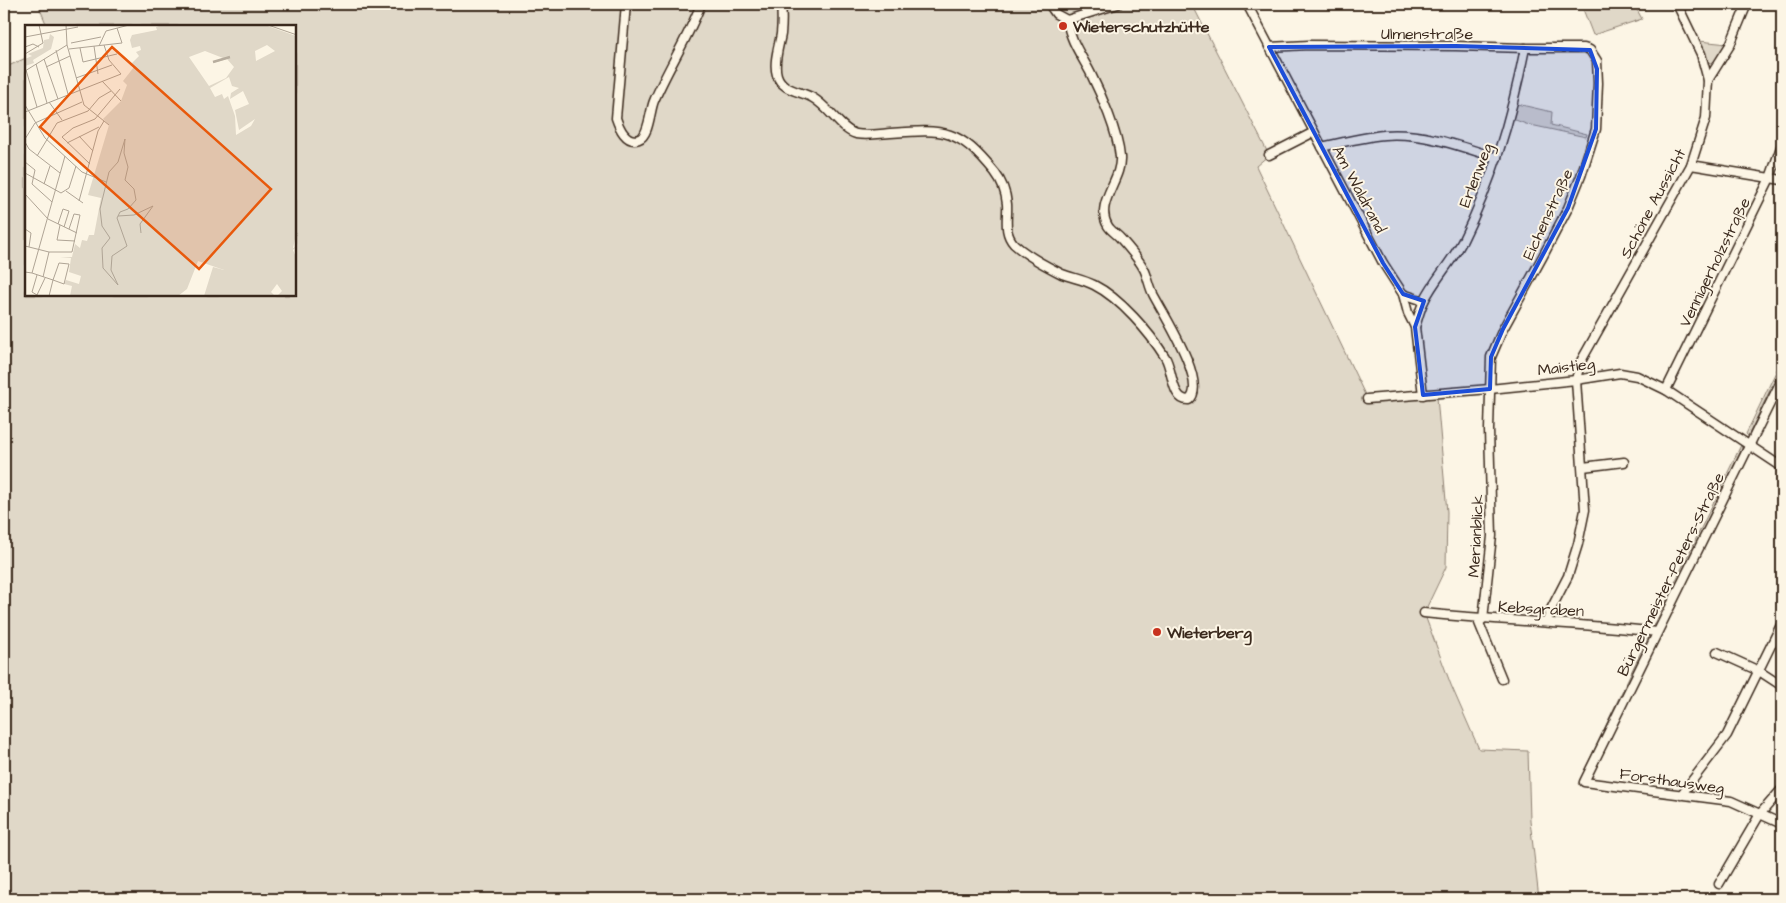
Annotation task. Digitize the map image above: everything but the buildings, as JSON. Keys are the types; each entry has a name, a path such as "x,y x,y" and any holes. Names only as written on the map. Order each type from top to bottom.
{"street":[{"path":"626,4 616,118 628,138 635,140 642,138 646,132 654,100 687,37 701,4"},
{"path":"781,4 782,28 776,69 782,83 788,88 817,101 830,111 843,126 854,133 865,135 933,131 951,134 964,142 999,178 1007,206 1007,231 1012,241 1021,249 1062,274 1099,288 1119,304 1135,319 1161,351 1169,365 1176,391 1183,399 1189,400 1194,393 1194,385 1178,338 1152,292 1144,269 1126,245 1108,227 1105,219 1106,202 1119,171 1120,152 1103,101 1070,36 1067,20"},
{"path":"1049,4 1056,14 1067,20 1118,4"},
{"name":"Am Waldrand","path":"1247,4 1383,263 1404,294 1408,313 1414,327 1422,395"},
{"name":"Schöne Aussicht","path":"1576,380 1580,363 1692,165 1706,118 1708,80 1701,54 1677,4"},
{"path":"1708,80 1730,45 1747,4"},
{"name":"Ulmenstraße","path":"1269,47 1309,45 1584,48"},
{"name":"Erlenweg","path":"1414,327 1424,301 1462,241 1497,158 1516,95 1524,48"},
{"name":"Eichenstraße","path":"1490,389 1491,357 1503,328 1568,208 1596,130 1598,83 1596,61 1590,50 1584,48"},
{"path":"1269,155 1314,132"},
{"path":"1322,147 1386,135 1406,136 1447,142 1497,158"},
{"name":"Vennigerholzstraße","path":"1666,390 1770,178 1782,144"},
{"path":"1692,165 1782,180"},
{"path":"1404,294 1424,301"},
{"name":"Maistieg","path":"1367,399 1490,389 1576,380 1620,373 1637,376 1666,390 1782,467"},
{"name":"Bürgermeister-Peters-Straße","path":"1584,782 1782,379"},
{"path":"1547,622 1550,611 1568,576 1578,544 1585,510 1576,380"},
{"name":"Merianblick","path":"1490,389 1492,536 1483,619 1479,623 1502,679"},
{"path":"1583,467 1624,462"},
{"name":"Kebsgraben","path":"1424,613 1483,619 1600,625 1657,632"},
{"path":"1681,795 1727,734 1782,623"},
{"path":"1717,652 1758,671 1782,686"},
{"name":"Forsthausweg","path":"1584,782 1731,801 1782,824"},
{"path":"1718,884 1760,814 1782,789"}],"highlighted area":[{"path":"1456,46 1590,50 1597,69 1596,129 1568,208 1503,329 1491,357 1490,389 1423,395 1415,327 1424,301 1403,294 1383,263 1269,47"}],"shaded area":[{"path":"38,4 1192,4 1269,155 1256,166 1367,399 1422,395 1437,397 1447,512 1446,567 1424,613 1451,685 1479,749 1528,751 1530,820 1539,899 4,899 4,68 25,58 25,296 296,296 296,25 47,25"},
{"path":"1581,4 1634,4 1642,19 1593,35"},
{"path":"1699,41 1728,44 1717,61 1710,63 1706,60"},
{"path":"1517,104 1552,112 1551,125 1587,134 1586,137 1526,124 1513,119"},
{"path":"1782,359 1782,365 1748,436 1746,434"},
{"path":"1741,445 1742,449 1657,624 1654,626"},
{"path":"1648,637 1649,642 1579,785 1578,784"}],"place":[{"name":"Wieterschutzhütte","path":"1063,26"},
{"name":"Wieterberg","path":"1157,632"}]}
